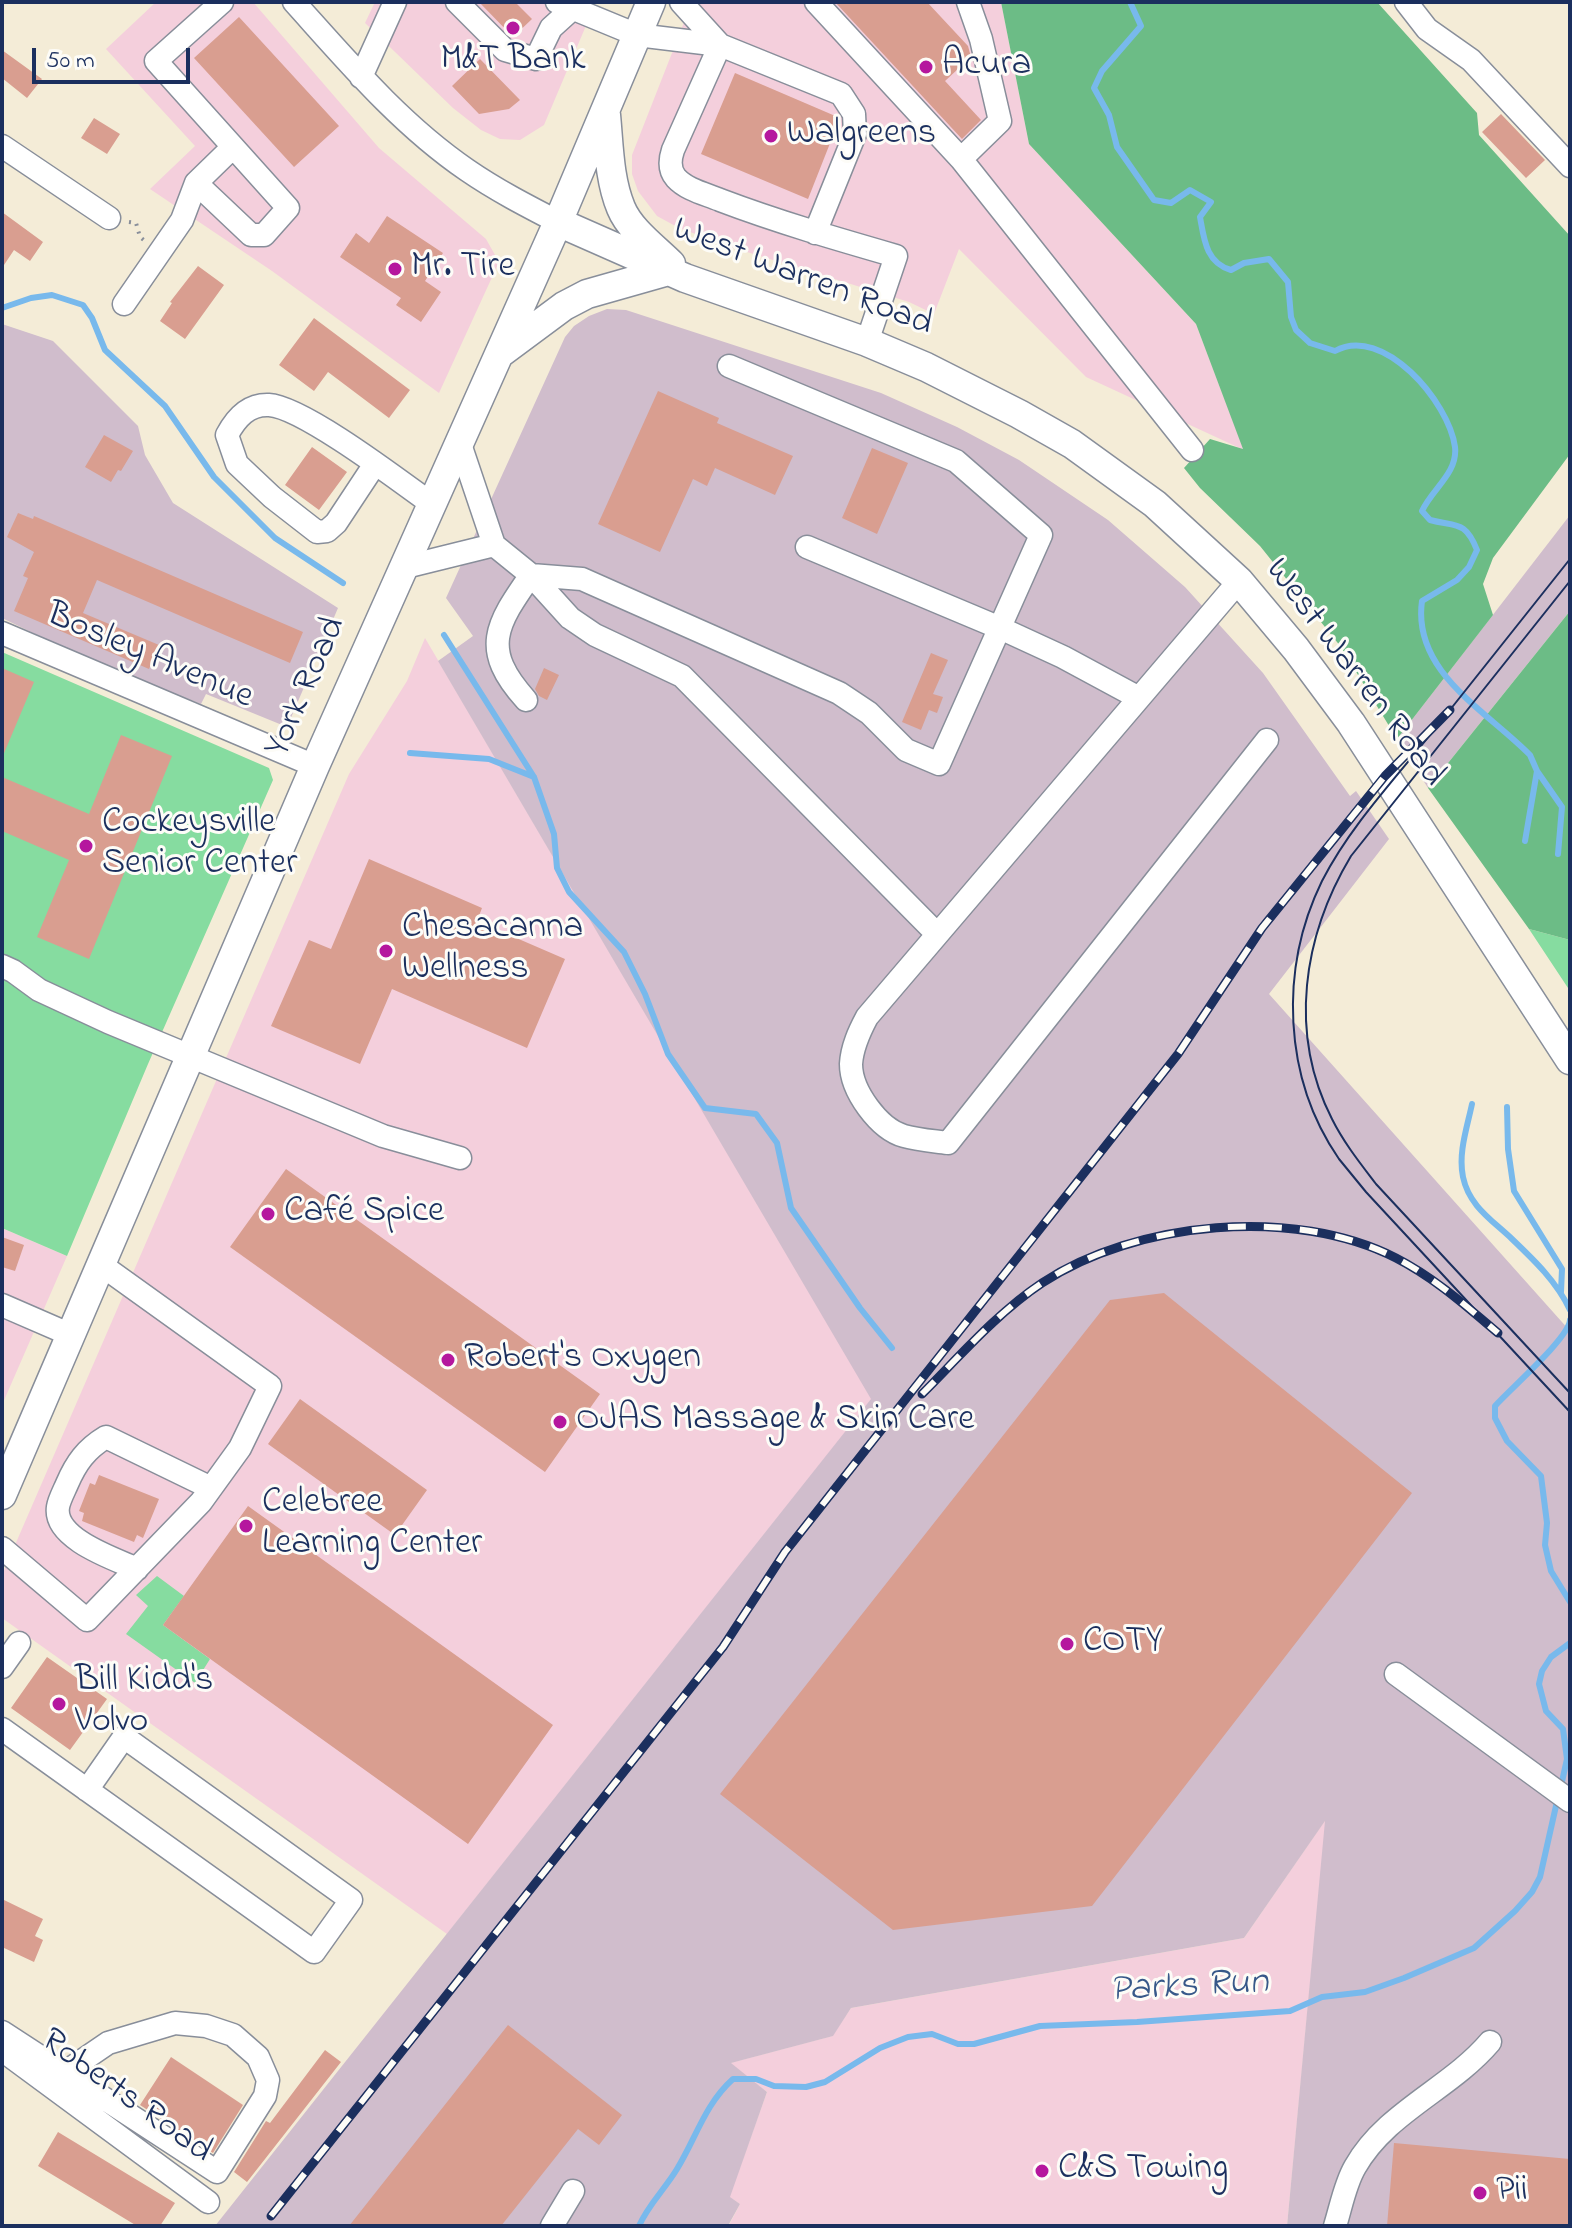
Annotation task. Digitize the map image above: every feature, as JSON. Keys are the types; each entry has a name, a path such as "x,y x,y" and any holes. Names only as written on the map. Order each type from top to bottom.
{"main road":[{"name":"York Road","path":"2,1495 189,1055 558,222 651,2"},
{"path":"500,354 564,306 587,294 676,274 622,210 612,175 606,110"},
{"name":"West Warren Road","path":"558,222 676,274 867,342 975,390 1072,444 1155,504 1239,581 1296,649 1351,723 1570,1060"}],"street":[{"path":"196,183 251,235 264,235 288,208 156,61 222,2"},
{"path":"294,2 404,120 466,170 558,222"},
{"path":"361,77 395,2"},
{"path":"457,2 505,50 536,59 564,5 637,35 720,45 841,94 854,114 855,134 815,233"},
{"path":"681,2 720,45"},
{"path":"816,2 961,159 1192,450"},
{"path":"961,159 1000,121 981,39 968,2"},
{"path":"1406,2 1427,29 1471,60 1570,166"},
{"path":"720,45 673,150 671,172 690,188 758,215 896,256 867,342"},
{"path":"2,146 109,218"},
{"path":"124,304 182,220 196,183 233,147"},
{"path":"531,575 582,579 839,693 869,713 906,750 939,764 1041,535 956,461 729,366"},
{"path":"375,464 336,523 327,531 317,532 272,497 237,464 227,435 236,418 257,406 271,405 304,417 375,464 433,505"},
{"path":"460,444 494,545 531,575 582,627 682,676 937,934"},
{"path":"405,567 494,545"},
{"path":"807,547 1000,628 1063,657 1139,698"},
{"path":"526,700 502,668 498,636 503,615 531,575"},
{"path":"1239,581 867,1017 856,1038 851,1066 859,1092 873,1115 887,1128 904,1136 948,1143 1267,740"},
{"name":"Bosley Avenue","path":"2,633 315,766"},
{"path":"2,966 39,990 189,1055 383,1136 460,1158"},
{"path":"2,1548 87,1620 184,1522 211,1488 240,1448 270,1386 100,1264"},
{"path":"2,1305 71,1335"},
{"path":"137,1569 78,1541 60,1521 58,1508 72,1473 86,1451 106,1437 211,1488"},
{"path":"2,1667 19,1643"},
{"path":"1396,1674 1570,1801"},
{"path":"2,1729 87,1790 314,1952 351,1900 124,1737 87,1790"},
{"path":"2,2032 64,2073 217,2172 265,2096 268,2080 258,2057 233,2035 206,2026 175,2023 108,2043 64,2073"},
{"path":"1335,2226 1353,2170 1386,2127 1472,2063 1490,2042"},
{"name":"Roberts Road","path":"2,2050 208,2202"},
{"path":"552,2226 573,2191"}],"path":[{"path":"109,218 136,223 140,237 159,252"}],"shaded area":[{"path":"156,2 253,2 379,148 486,239 499,262 439,393 272,271 150,189 195,146 106,49"},
{"path":"375,2 596,2 544,125 520,140 500,139 481,130 453,108 365,23"},
{"path":"692,2 1001,2 1029,144 1196,324 1244,450 1086,377 959,249 934,314 909,302 734,248 679,228 657,216 638,191 632,174 632,155"},
{"path":"607,309 626,310 881,393 957,427 1019,460 1108,520 1185,587 1263,673 1350,796 1356,791 1389,839 1269,994 1570,1331 1570,2226 1287,2226 1325,1821 1244,1938 851,2008 833,2036 731,2063 767,2092 730,2197 740,2204 729,2224 732,2226 215,2226 871,1399 438,661 473,636 446,598 565,337 589,316"},
{"path":"2,324 53,341 138,426 145,455 173,503 338,608 287,727 206,694 201,704 93,662 2,618"},
{"path":"1570,515 1570,611 1428,788 1397,739"},
{"path":"425,638 872,1399 447,1934 2,1618 2,1575 349,774 407,681"},
{"path":"2,1228 67,1256 2,1405"},
{"path":"1326,1819 1287,2226 729,2225 740,2204 729,2197 767,2092 730,2063 832,2036 851,2008 1244,1938"}],"green space":[{"path":"1001,2 1377,2 1477,113 1479,135 1570,236 1570,454 1493,558 1483,584 1493,615 1397,739 1341,647 1260,546 1200,488 1184,468 1210,439 1243,449 1196,324 1029,144"},
{"path":"1570,611 1570,940 1529,929 1428,788"},
{"path":"2,652 269,768 273,780 67,1256 2,1228"},
{"path":"1529,929 1570,940 1570,991"},
{"path":"157,1576 184,1596 163,1625 210,1659 195,1683 126,1634 148,1606 136,1595"}],"building":[{"name":"M&T Bank","path":"479,2 515,2 532,19 513,37"},
{"name":"Acura","path":"835,2 927,2 968,46 971,57 945,81 981,120 962,139"},
{"path":"239,17 339,126 294,167 194,58"},
{"path":"2,50 42,79 27,98 2,78"},
{"path":"480,59 520,100 509,109 479,114 452,86"},
{"name":"Walgreens","path":"735,73 840,118 808,199 701,154"},
{"path":"1501,114 1545,160 1526,178 1482,132"},
{"path":"94,118 120,134 107,154 81,138"},
{"path":"2,212 43,242 30,261 14,250 2,268"},
{"name":"Mr. Tire","path":"387,216 443,253 425,281 441,292 421,322 396,305 401,298 340,257 356,233 369,243"},
{"path":"198,266 224,285 185,339 160,321 170,302"},
{"path":"314,318 410,390 389,418 328,372 314,391 279,365"},
{"path":"658,391 719,418 717,423 793,456 775,495 715,468 707,486 693,479 660,552 598,524"},
{"path":"104,435 133,451 111,482 85,467"},
{"path":"312,447 347,472 319,510 285,485"},
{"path":"872,448 908,463 877,534 842,518"},
{"path":"18,513 33,519 34,516 303,632 290,663 97,580 83,613 159,645 149,669 14,611 28,578 23,576 34,552 7,537"},
{"path":"931,653 948,660 933,694 943,697 937,713 929,710 921,730 902,722"},
{"path":"2,668 34,682 2,758"},
{"path":"544,668 559,675 547,700 539,696 535,689"},
{"name":"Cockeysville Senior Center","path":"121,735 172,756 89,959 37,937 69,860 2,831 2,777 89,814"},
{"path":"369,859 482,908 477,921 565,959 527,1048 392,989 360,1064 271,1026 309,940 331,949"},
{"path":"286,1169 600,1394 545,1472 230,1247"},
{"path":"2,1237 24,1245 15,1271 2,1267"},
{"name":"COTY","path":"1164,1293 1412,1493 1092,1906 893,1930 720,1794 1110,1300"},
{"path":"300,1399 427,1490 395,1535 268,1444"},
{"path":"99,1475 159,1499 143,1538 137,1535 134,1542 82,1521 84,1513 79,1511 90,1483 95,1485"},
{"path":"248,1506 553,1725 468,1844 163,1625"},
{"name":"Bill Kidd's Volvo","path":"47,1657 107,1699 70,1750 11,1708"},
{"path":"2,1899 43,1919 35,1936 43,1940 34,1962 2,1947"},
{"path":"508,2025 622,2115 599,2145 578,2129 501,2226 349,2226"},
{"path":"325,2050 341,2062 247,2182 234,2172 266,2121 270,2123"},
{"path":"171,2057 243,2105 213,2153 140,2105"},
{"path":"58,2132 175,2203 160,2226 137,2226 38,2166"},
{"name":"Pii","path":"1394,2143 1570,2159 1570,2226 1387,2226"}],"waterway":[{"name":"Parks Run","path":"1130,2 1141,26 1102,71 1094,88 1109,115 1117,147 1154,200 1171,203 1190,190 1211,202 1200,217 1208,249 1216,262 1231,270 1244,263 1269,259 1288,282 1291,317 1296,330 1310,343 1335,351 1354,346 1373,348 1392,358 1411,372 1427,390 1450,429 1455,447 1453,465 1422,511 1430,520 1464,529 1477,550 1469,567 1457,580 1422,601 1422,626 1429,649 1440,669 1474,706 1530,755 1537,771 1525,841"},
{"path":"2,308 52,295 83,305 105,350 165,406 214,477 275,538 343,583"},
{"path":"444,635 534,777 554,834 557,868 569,892 624,952 645,994 668,1054 705,1108 756,1114 777,1143 791,1208 860,1308 892,1348"},
{"path":"410,753 489,759 534,777"},
{"name":"Parks Run","path":"1537,771 1562,807 1558,854"},
{"name":"Parks Run","path":"1472,1104 1462,1159 1463,1177 1470,1196 1482,1212 1544,1272 1570,1310"},
{"name":"Parks Run","path":"1507,1107 1508,1149 1514,1191 1562,1269 1561,1292"},
{"name":"Parks Run","path":"1570,1320 1550,1351 1495,1406 1495,1418 1507,1441 1541,1476 1547,1523 1545,1545 1551,1571 1570,1602"},
{"name":"Parks Run","path":"1561,1786 1567,1759 1563,1729 1546,1711 1539,1684 1542,1671 1551,1657 1570,1643"},
{"name":"Parks Run","path":"639,2226 677,2169 715,2099 733,2079 756,2079 774,2086 806,2087 825,2082 880,2048 908,2037 932,2034 958,2044 974,2044 1040,2026 1290,2011 1322,1997 1365,1992 1474,1948 1532,1892 1540,1877 1558,1797"}],"tram line":[{"path":"1570,559 1370,808 1332,862 1308,915 1299,950 1293,1023 1307,1094 1320,1127 1339,1159 1570,1412"},
{"path":"1570,581 1351,856 1335,887 1312,952 1306,1019 1318,1086 1332,1119 1352,1153 1376,1184 1570,1393"}],"railway":[{"path":"271,2216 723,1647 785,1552 1178,1054 1262,928 1385,776 1450,710"},
{"path":"922,1394 994,1321 1042,1283 1080,1262 1123,1246 1169,1234 1216,1228 1264,1227 1311,1231 1356,1242 1396,1258 1424,1274 1498,1333"}],"place":[{"name":"M&T Bank","path":"513,28"},
{"name":"Acura","path":"926,67"},
{"name":"Walgreens","path":"771,136"},
{"name":"Mr. Tire","path":"395,269"},
{"name":"Cockeysville Senior Center","path":"86,846"},
{"name":"Chesacanna Wellness","path":"386,951"},
{"name":"Café Spice","path":"268,1214"},
{"name":"Robert's Oxygen","path":"448,1360"},
{"name":"OJAS Massage & Skin Care","path":"560,1422"},
{"name":"Celebree Learning Center","path":"246,1526"},
{"name":"COTY","path":"1067,1644"},
{"name":"Bill Kidd's Volvo","path":"59,1704"},
{"name":"C&S Towing","path":"1042,2171"},
{"name":"Pii","path":"1480,2193"}]}
